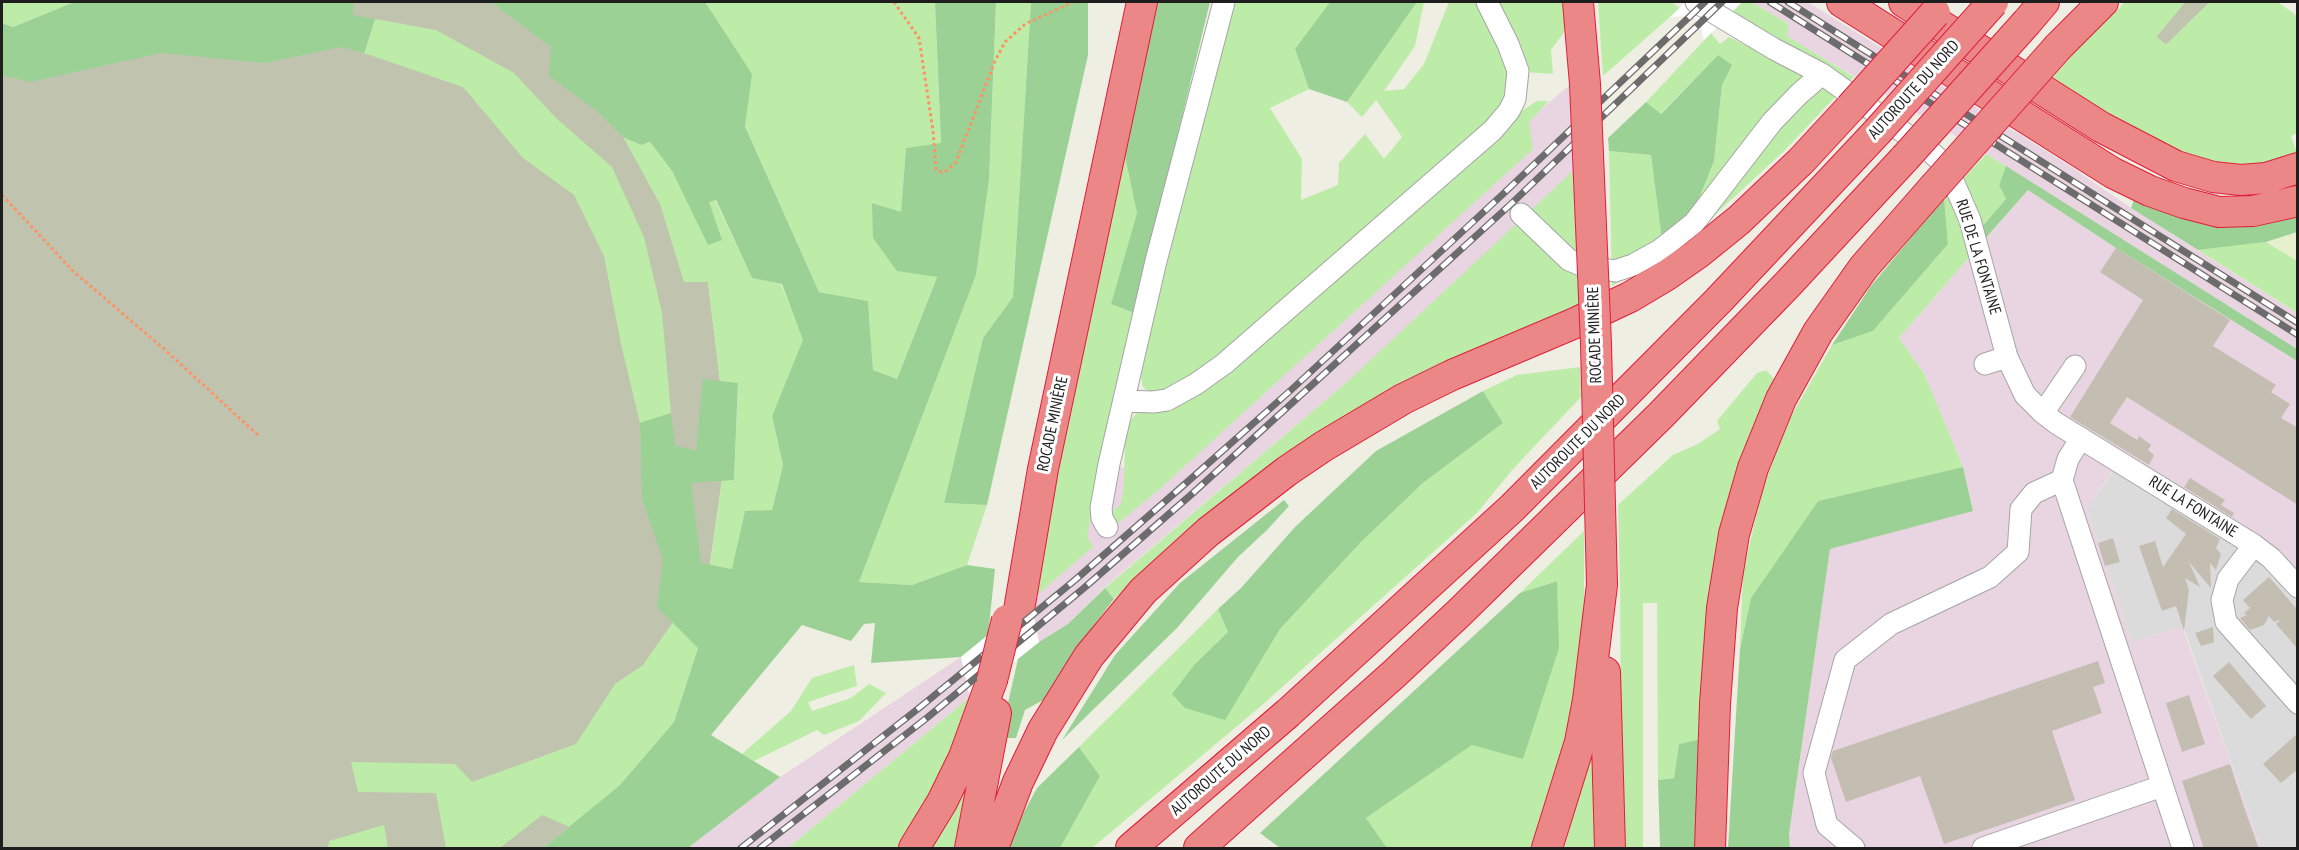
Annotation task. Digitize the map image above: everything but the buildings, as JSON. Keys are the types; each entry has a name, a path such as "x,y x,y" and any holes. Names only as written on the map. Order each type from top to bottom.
{"highway":[{"name":"ROCADE MINIÈRE","path":"970,849 999,674 1142,2"},
{"name":"ROCADE MINIÈRE","path":"1578,2 1585,84 1595,333 1610,783 1610,849"},
{"path":"1842,2 2113,173 2150,191 2219,212 2253,212 2298,201"},
{"path":"1905,2 2102,127 2176,166 2213,177 2241,180 2266,178 2298,168"},
{"path":"993,849 1018,782 1044,730 1089,656 1143,591 1208,532 1297,465 1394,405 1452,375 1630,297 1697,254 1739,220 1801,160 1945,2"},
{"name":"AUTOROUTE DU NORD","path":"1131,849 1288,713 1512,508 1718,301 1877,132 1993,2"},
{"path":"1710,849 1715,704 1722,608 1734,534 1753,468 1781,399 1818,332 1864,267 1947,191 2094,2"},
{"path":"2058,47 2103,2"},
{"path":"1199,849 1394,674 1661,415 1787,285 2036,12"},
{"path":"1547,849 1580,741 1588,700 1602,585"},
{"path":"914,849 942,802 964,757 999,674"}],"street":[{"path":"1107,527 1102,518 1101,508 1124,401 1156,261 1224,2"},
{"path":"1124,401 1167,400 1196,384 1224,364 1493,130 1509,111 1515,99 1518,71 1511,51 1487,2"},
{"name":"RUE DE LA FONTAINE","path":"1696,2 1822,75 1932,153 1947,167 1947,191 1970,220 2007,357 2025,395 2043,413 2081,438"},
{"path":"1521,214 1569,260 1581,265 1615,271 1633,265 1660,250 1694,223 1772,122 1799,94 1822,75"},
{"path":"1985,364 2007,357"},
{"path":"2043,413 2075,366"},
{"path":"2081,438 2068,459 2062,480 2183,849"},
{"name":"RUE LA FONTAINE","path":"2081,438 2254,545 2271,558 2298,587"},
{"path":"1854,849 1827,825 1814,773 1845,660 1891,624 1990,577 2018,552 2021,509 2034,493 2062,480"},
{"path":"2254,545 2228,579 2222,600 2226,622 2298,703"},
{"path":"1983,849 2162,786"}],"path":[{"path":"894,2 920,38 936,169 940,172 946,171 956,162 995,61 1005,42 1025,24 1073,2"},
{"path":"2,195 74,272 163,348 258,435"}],"shaded area":[{"path":"196,2 492,3 597,80 708,282 720,381 722,480 698,648 619,786 543,848 2,848 2,52"},
{"path":"1751,2 1808,2 2067,164 2131,208 2297,313 2297,349 1986,154 1786,36 1789,24"},
{"path":"2185,2 2210,2 2166,45 2156,37"},
{"path":"1572,83 1576,221 1347,382 1105,587 1068,624 1039,642 1030,601 1103,462 1125,468"},
{"path":"2028,190 2297,361 2297,576 2122,456 2087,509 2132,642 2182,626 2261,848 2019,848 2018,845 2010,848 1790,848 1789,834 1830,549 1973,510 1963,467 1924,373 1899,338"},
{"path":"2297,232 2297,261 2266,242"},
{"path":"2123,456 2297,576 2297,848 2261,848 2183,626 2132,642 2087,509"},
{"path":"961,657 970,697 788,848 688,848 780,777"}],"green space":[{"path":"2,2 74,2 13,27 2,23"},
{"path":"74,2 353,2 353,15 375,19 364,53 341,47 265,63 161,53 30,82 2,75 2,23 13,27"},
{"path":"483,2 705,2 752,74 745,126 819,292 868,301 873,370 897,379 937,277 897,271 873,238 872,203 901,212 906,148 941,143 935,2 996,2 989,180 976,275 859,582 912,585 967,565 995,569 988,635 961,657 871,663 875,623 864,624 851,641 802,625 711,735 780,777 688,848 543,848 619,786 674,722 698,648 657,607 663,559 642,499 640,423 671,413 675,446 696,450 703,379 738,383 734,480 691,483 701,563 732,569 745,511 772,510 783,465 772,416 803,340 782,284 752,278 716,200 709,202 722,240 708,245 672,171 650,142 641,145 623,137 597,111 549,76 551,47 492,3"},
{"path":"705,2 935,2 941,144 906,148 901,213 873,203 937,276 897,379 873,370 868,301 819,292 745,125 751,74"},
{"path":"996,2 1031,2 1013,297 983,338 944,503 987,505 967,565 912,585 859,582 976,275 989,180"},
{"path":"1031,2 1088,2 1088,55 987,505 944,503 983,338 1013,297"},
{"path":"1155,2 1210,2 1134,313 1111,304 1137,213 1124,151"},
{"path":"1235,2 1330,2 1295,49 1309,89 1270,108 1302,159 1301,200 1338,185 1339,163 1365,134 1384,159 1402,137 1376,100 1362,117 1347,102 1417,2 1424,2 1415,46 1384,91 1404,89 1424,64 1449,2 1480,2 1499,40 1510,82 1506,105 1486,129 1220,359 1154,396 1143,387 1140,372 1229,18"},
{"path":"1330,2 1417,2 1347,102 1309,89 1295,49"},
{"path":"1494,2 1565,2 1567,28 1551,50 1553,74 1525,72"},
{"path":"1598,2 1671,2 1680,8 1603,76"},
{"path":"1742,2 1751,2 1789,24 1787,36 1854,77 1850,81 1731,13"},
{"path":"2125,2 2185,2 2156,37 2166,45 2210,2 2278,2 2297,16 2297,133 2291,136 2297,153 2279,162 2238,168 2207,165 2138,134 2051,80 2070,57"},
{"path":"375,19 436,30 514,73 556,118 612,167 644,237 662,313 671,413 640,423 621,344 604,256 574,195 523,158 463,87 364,53"},
{"path":"1711,33 1720,44 1729,37 1805,75 1837,95 1785,150 1705,224 1612,286 1609,151 1651,155 1662,239 1714,161 1722,85 1718,55 1660,114 1646,102"},
{"path":"1718,55 1732,65 1722,85 1714,161 1692,215 1662,240 1651,155 1609,151 1608,138 1646,102 1661,114"},
{"path":"1537,101 1549,101 1529,122 1533,149 1154,494 1117,524 1109,514 1121,504 1127,424 1136,414 1147,409 1157,410 1517,114"},
{"path":"623,137 641,145 650,142 672,171 709,245 709,201 715,200 752,278 781,284 804,340 772,416 783,465 772,510 745,512 733,569 710,565 722,480 734,480 738,384 720,381 708,282 684,282 660,204"},
{"path":"1124,151 1138,212 1111,304 1134,313 1087,536 1093,547 1030,601"},
{"path":"1986,154 2006,166 1999,185 2006,199 1981,228 1963,179"},
{"path":"2006,166 2297,349 2297,361 2028,190 1984,240 1981,228 2006,199 1999,185"},
{"path":"1575,169 1579,308 1327,428 1297,446 1183,533 1114,599 1105,588 1347,382"},
{"path":"1948,195 1958,216 1971,255 1899,338 1924,373 1963,467 1818,501 1751,598 1740,649 1743,572 1762,492 1785,427 1832,345 1873,331 1948,244 1944,198"},
{"path":"2135,197 2185,219 2222,226 2297,216 2297,232 2266,242 2198,250 2131,208"},
{"path":"1944,198 1948,244 1873,331 1832,345 1871,286"},
{"path":"2266,242 2297,261 2296,312 2198,250"},
{"path":"1580,367 1581,397 1513,469 1477,513 1261,706 1092,848 1060,848 1100,776 1079,747 1218,609 1228,632 1195,664 1225,719 1280,629 1361,542 1423,483 1503,423 1483,391 1517,375"},
{"path":"1766,370 1774,379 1743,456 1701,739 1679,744 1674,778 1658,780 1657,603 1643,603 1643,848 1622,848 1618,505 1673,455 1698,444 1720,429 1717,421 1757,373"},
{"path":"1483,391 1503,423 1423,483 1361,542 1280,629 1225,720 1185,708 1172,694 1195,664 1228,632 1218,609 1241,588 1295,527 1376,451"},
{"path":"1963,467 1973,511 1830,549 1789,834 1790,848 1728,848 1740,649 1751,598 1818,501"},
{"path":"1284,500 1289,506 1238,557 1177,628 1062,740 1115,655 1180,583"},
{"path":"1584,531 1584,665 1574,729 1534,848 1387,848 1366,818 1472,745 1556,581 1520,593"},
{"path":"1557,581 1559,648 1523,759 1472,745 1366,818 1387,848 1280,848 1260,833 1520,593"},
{"path":"1105,588 1114,599 1088,633 1045,699 1025,710 1016,738 1000,738 1018,659 1039,642 1068,624"},
{"path":"673,622 698,648 674,722 619,786 570,827 542,815 500,848 446,848 436,793 358,792 351,762 455,764 472,782 576,744 615,684 643,665"},
{"path":"854,665 857,686 808,702 812,711 851,698 869,684 886,693 859,721 824,735 817,730 754,761 742,754 791,711 812,678"},
{"path":"970,697 952,749 929,802 901,848 788,848"},
{"path":"1701,739 1695,848 1660,848 1658,780 1674,778 1679,744"},
{"path":"1593,743 1602,848 1564,848 1565,846"},
{"path":"1079,747 1100,776 1060,848 1010,848 1016,827 1037,788"},
{"path":"973,767 958,848 924,848"},
{"path":"384,825 388,848 328,848 329,841"}],"pier":[{"path":"1686,2 1742,2 1704,40 1700,23 1691,16 1670,17"},
{"path":"1030,601 1039,642 970,697 961,657"}],"railway":[{"path":"741,848 919,708 1075,580 1185,484 1291,390 1503,194 1705,2"},
{"path":"760,848 928,717 1084,588 1193,493 1511,204 1722,2"},
{"path":"1770,2 2298,335"},
{"path":"1788,2 2298,323"}]}
